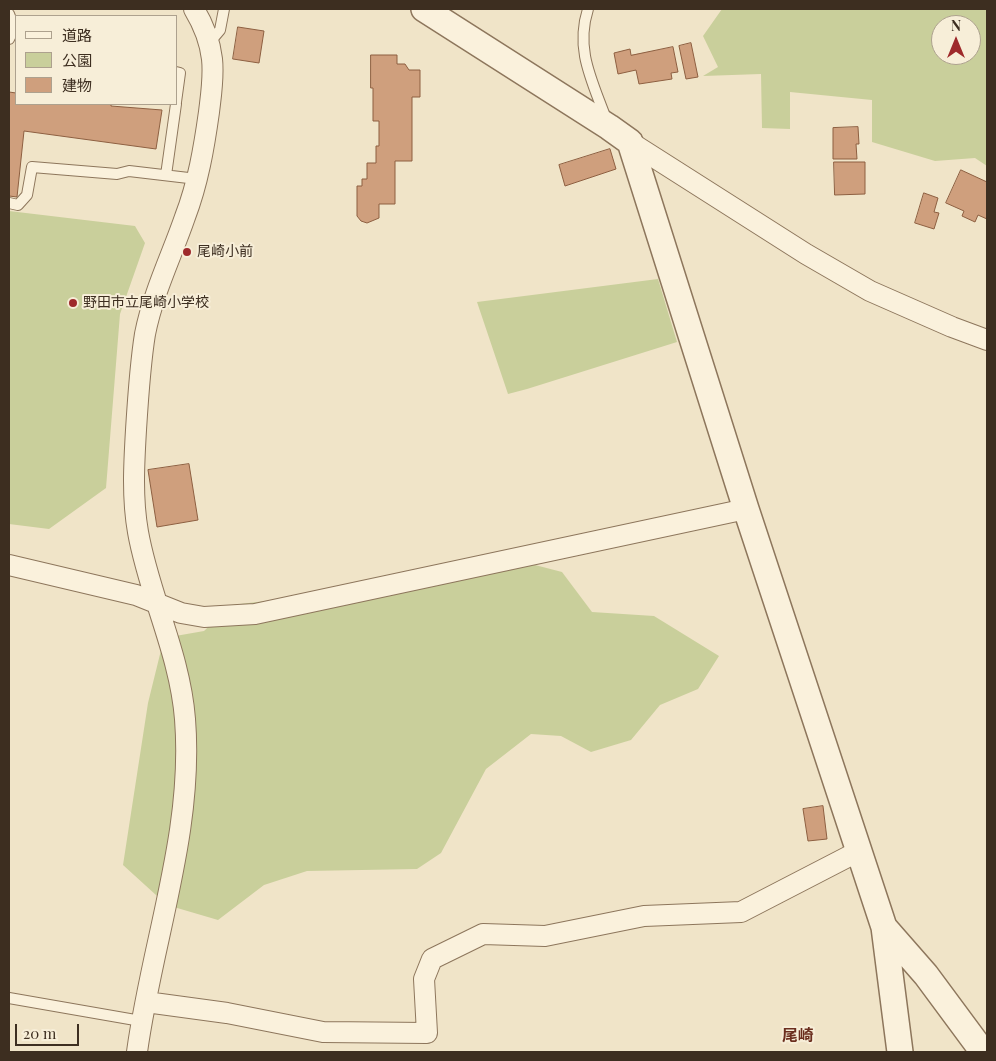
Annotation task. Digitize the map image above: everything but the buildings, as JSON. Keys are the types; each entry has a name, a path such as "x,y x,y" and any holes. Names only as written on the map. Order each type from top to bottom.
{"street":[{"path":"138,1052 144,1011 184,806 187,757 185,715 179,681 145,562 134,502 138,393 146,332 154,302 186,216 197,178 206,130 212,81 212,60 201,21 194,9"},
{"path":"424,9 806,254 870,291 952,327 987,340"},
{"path":"630,142 746,509 884,927 900,1052"},
{"path":"9,565 136,595 181,613 204,617 255,614 746,509"},
{"path":"144,1011 227,1013 323,1032 427,1033 424,979 432,959 483,934 545,936 644,916 741,912 859,851"},
{"path":"884,927 926,975 983,1052"}],"lane":[{"path":"12,38 12,23 9,15 19,9"},
{"path":"208,43 220,30 224,9"},
{"path":"588,9 582,37 584,55 609,127"},
{"path":"178,72 180,73 178,88"},
{"path":"166,175 176,105"},
{"path":"9,204 18,205 27,195 32,167 117,174 129,171 197,178"},
{"path":"9,998 144,1011"}],"green space":[{"path":"722,9 987,9 987,166 975,158 935,161 872,142 872,100 790,92 790,129 762,128 761,74 703,76 718,67 703,36"},
{"path":"9,211 135,226 145,243 120,314 106,488 49,529 9,524"},
{"path":"658,279 677,342 508,394 477,302"},
{"path":"535,565 562,572 592,612 654,616 719,656 698,689 660,705 631,740 591,752 561,736 531,734 486,769 441,853 417,869 307,871 264,885 218,920 167,905 123,865 148,703 164,638 204,631 231,605 457,579"}],"place":[{"name":"尾崎小前","path":"187,252"},
{"name":"野田市立尾崎小学校","path":"73,303"}],"district":[{"name":"尾崎","path":"798,1036"}]}
